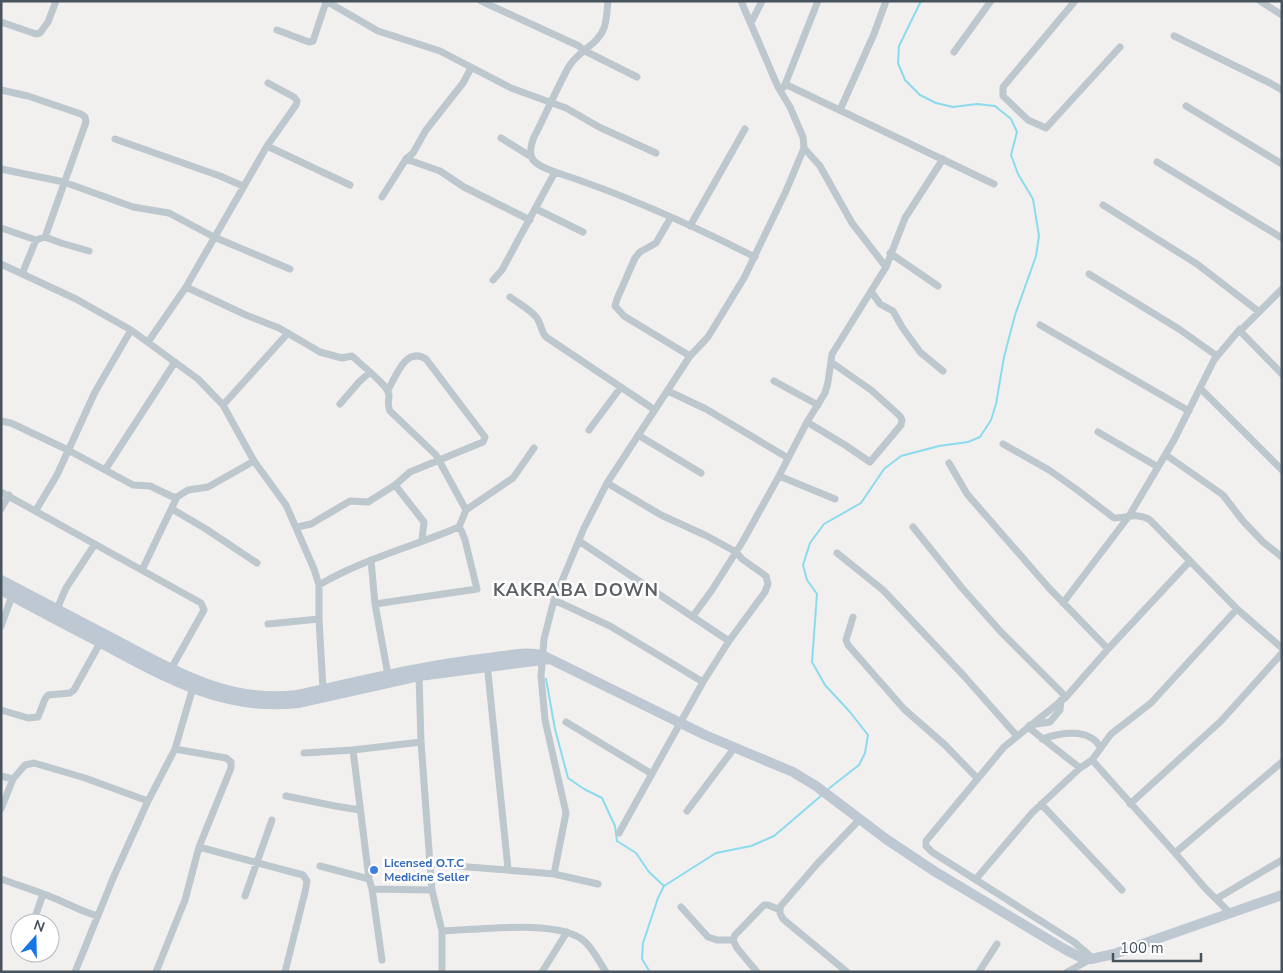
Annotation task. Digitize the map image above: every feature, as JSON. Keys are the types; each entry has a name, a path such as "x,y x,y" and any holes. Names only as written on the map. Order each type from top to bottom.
{"street":[{"path":"1,31 3,22 36,34 40,33 48,22 56,1"},
{"path":"277,30 313,42 326,1 378,31 440,52 511,88 566,108 599,127 656,153"},
{"path":"480,1 579,46 583,50 637,77"},
{"path":"530,156 529,149 534,137 569,66 604,30 608,1"},
{"path":"554,874 566,819 566,806 545,720 541,676 544,659 544,639 554,600 584,528 607,483 690,356 708,337 754,257 786,191 804,148 803,137 790,106 741,1"},
{"path":"751,23 762,1"},
{"path":"782,92 818,1"},
{"path":"840,110 874,34 886,1"},
{"path":"954,52 991,1"},
{"path":"1075,1 1003,87 1003,96 1028,120 1046,128 1120,47"},
{"path":"1260,1 1282,15"},
{"path":"1174,36 1282,90"},
{"path":"382,196 406,159 413,154 426,130 463,83 471,68"},
{"path":"148,342 186,287 266,146 297,101 294,97 268,83"},
{"path":"785,84 860,118 994,184"},
{"path":"1,90 28,96 85,117 86,122 45,237"},
{"path":"1186,106 1282,164"},
{"path":"690,226 744,129"},
{"path":"500,138 530,156 542,167 616,194 671,217 754,257"},
{"path":"115,139 243,186"},
{"path":"266,146 350,185"},
{"path":"804,148 820,166 852,223 886,267"},
{"path":"406,159 440,171 464,187 530,220"},
{"path":"693,616 736,552 818,405 828,382 832,354 886,267 905,218 943,159"},
{"path":"1157,162 1282,238"},
{"path":"1,169 64,182 133,207 169,213 214,237 290,269"},
{"path":"493,280 502,270 555,172"},
{"path":"1103,205 1197,264 1258,311"},
{"path":"536,209 583,232"},
{"path":"671,217 656,243 640,252 635,258 617,299 616,306 624,316 690,356"},
{"path":"1,228 36,240 45,237 88,251"},
{"path":"22,274 36,240"},
{"path":"890,253 938,286"},
{"path":"1,264 76,299 131,330 198,379 223,405 254,461 286,505 297,527 319,585 323,689"},
{"path":"1089,274 1179,329 1217,356"},
{"path":"186,287 288,333 320,352 342,358 352,356 388,390 388,406 390,411 436,455 466,510"},
{"path":"1063,603 1129,516 1166,455 1217,356 1240,328 1282,289"},
{"path":"871,290 880,304 893,311 920,352 943,371"},
{"path":"510,297 538,320 542,333 546,337 654,410"},
{"path":"1040,325 1189,411"},
{"path":"1240,328 1241,333 1282,374"},
{"path":"36,510 57,474 95,392 131,330"},
{"path":"223,405 288,333"},
{"path":"297,527 311,524 350,501 368,502 395,485 410,472 483,442 485,437 426,359 421,356 410,356 400,367 388,390"},
{"path":"105,470 175,362"},
{"path":"807,422 870,462 901,425 902,420 900,416 871,390 831,362"},
{"path":"340,404 370,372"},
{"path":"774,381 818,405"},
{"path":"588,430 622,387"},
{"path":"1200,388 1282,470"},
{"path":"668,392 706,409 788,458"},
{"path":"1,421 11,423 68,450 133,485 150,486 176,497"},
{"path":"1098,432 1158,468"},
{"path":"638,435 701,473"},
{"path":"1003,444 1056,475 1114,518 1137,515 1144,516 1150,520 1237,609 1282,648"},
{"path":"319,585 335,575 370,560 459,527 466,510 513,478 534,448"},
{"path":"1166,455 1223,495 1256,535 1282,557"},
{"path":"142,570 176,497 188,490 208,487 254,461"},
{"path":"949,463 967,494 1063,603 1108,649"},
{"path":"779,476 835,499"},
{"path":"607,483 661,515 707,536 736,552 742,559 766,576 768,584 765,592 729,641 703,682 619,834"},
{"path":"395,485 424,522 422,540"},
{"path":"1,492 201,603 204,610 171,669"},
{"path":"1,509 9,495"},
{"path":"172,509 257,563"},
{"path":"913,526 962,588 1063,698"},
{"path":"375,604 476,589 465,540 459,527"},
{"path":"579,542 729,641"},
{"path":"57,609 63,593 94,544"},
{"path":"837,553 883,590 964,676 1017,736"},
{"path":"370,560 375,604 388,675"},
{"path":"1091,958 1074,942 932,852 926,846 926,841 1004,747 1082,680 1108,649 1190,562"},
{"path":"1,580 171,669 194,684 238,702 278,706 324,698 524,654 544,659 792,772 816,786 838,804 934,871 1082,958 1114,954 1229,912 1282,895"},
{"path":"1,590 164,676 237,693 259,696 288,696 434,665 487,662"},
{"path":"1,626 12,596"},
{"path":"554,600 610,626 703,682"},
{"path":"976,879 1032,813 1080,768 1092,760 1111,734 1151,703 1237,609"},
{"path":"853,616 846,640 848,645 904,709 977,778"},
{"path":"268,624 319,619"},
{"path":"1,710 28,718 38,718 44,699 48,695 74,690 100,643"},
{"path":"1130,804 1221,721 1282,654"},
{"path":"487,662 508,869"},
{"path":"419,676 421,742 432,890 442,931 442,972"},
{"path":"76,971 148,801 175,748 194,684"},
{"path":"1029,726 1050,722 1060,710 1063,698"},
{"path":"566,722 652,774"},
{"path":"1029,726 1042,739 1080,768"},
{"path":"1042,739 1058,733 1089,736 1097,741 1100,747"},
{"path":"304,753 353,750 421,742"},
{"path":"686,811 734,747"},
{"path":"156,972 185,900 199,847 232,768 226,758 175,748"},
{"path":"353,750 369,879 382,960"},
{"path":"1092,760 1229,912"},
{"path":"1175,853 1282,762"},
{"path":"1,809 12,779 25,764 34,763 85,778 148,801"},
{"path":"1,776 12,779"},
{"path":"286,796 360,810"},
{"path":"1041,804 1122,890"},
{"path":"847,972 783,919 780,906 860,819"},
{"path":"245,896 272,820"},
{"path":"199,847 303,875 307,881 286,972"},
{"path":"1216,899 1282,860"},
{"path":"430,864 554,874 598,884"},
{"path":"320,866 369,879"},
{"path":"1,879 65,902 78,910 98,916"},
{"path":"372,889 432,890"},
{"path":"36,913 43,894"},
{"path":"733,940 764,905 780,910"},
{"path":"680,907 708,936 717,940 733,940"},
{"path":"442,931 529,927 567,932 585,941 606,972"},
{"path":"542,972 567,932"},
{"path":"733,940 737,948 757,972"},
{"path":"979,972 997,944"},
{"path":"1067,972 1091,958"}],"waterway":[{"path":"827,790 859,765 865,753 868,735 825,685 812,662 817,594 807,580 803,565 810,543 824,524 861,503 884,469 901,456 939,446 968,442 980,437 991,420 996,404 1004,357 1015,315 1036,256 1039,236 1033,199 1018,174 1011,155 1017,132 1011,119 995,106 977,104 953,107 936,103 920,95 905,80 898,63 899,46 921,1"},
{"path":"546,679 555,729 568,778 602,798 615,826 617,841 636,853 649,872 664,886"},
{"path":"650,972 642,959 643,943 664,886 716,853 751,846 774,836 822,795"}],"place":[{"name":"Licensed O.T.C Medicine Seller","path":"374,870"}],"district":[{"name":"KAKRABA DOWN","path":"576,590"}]}
